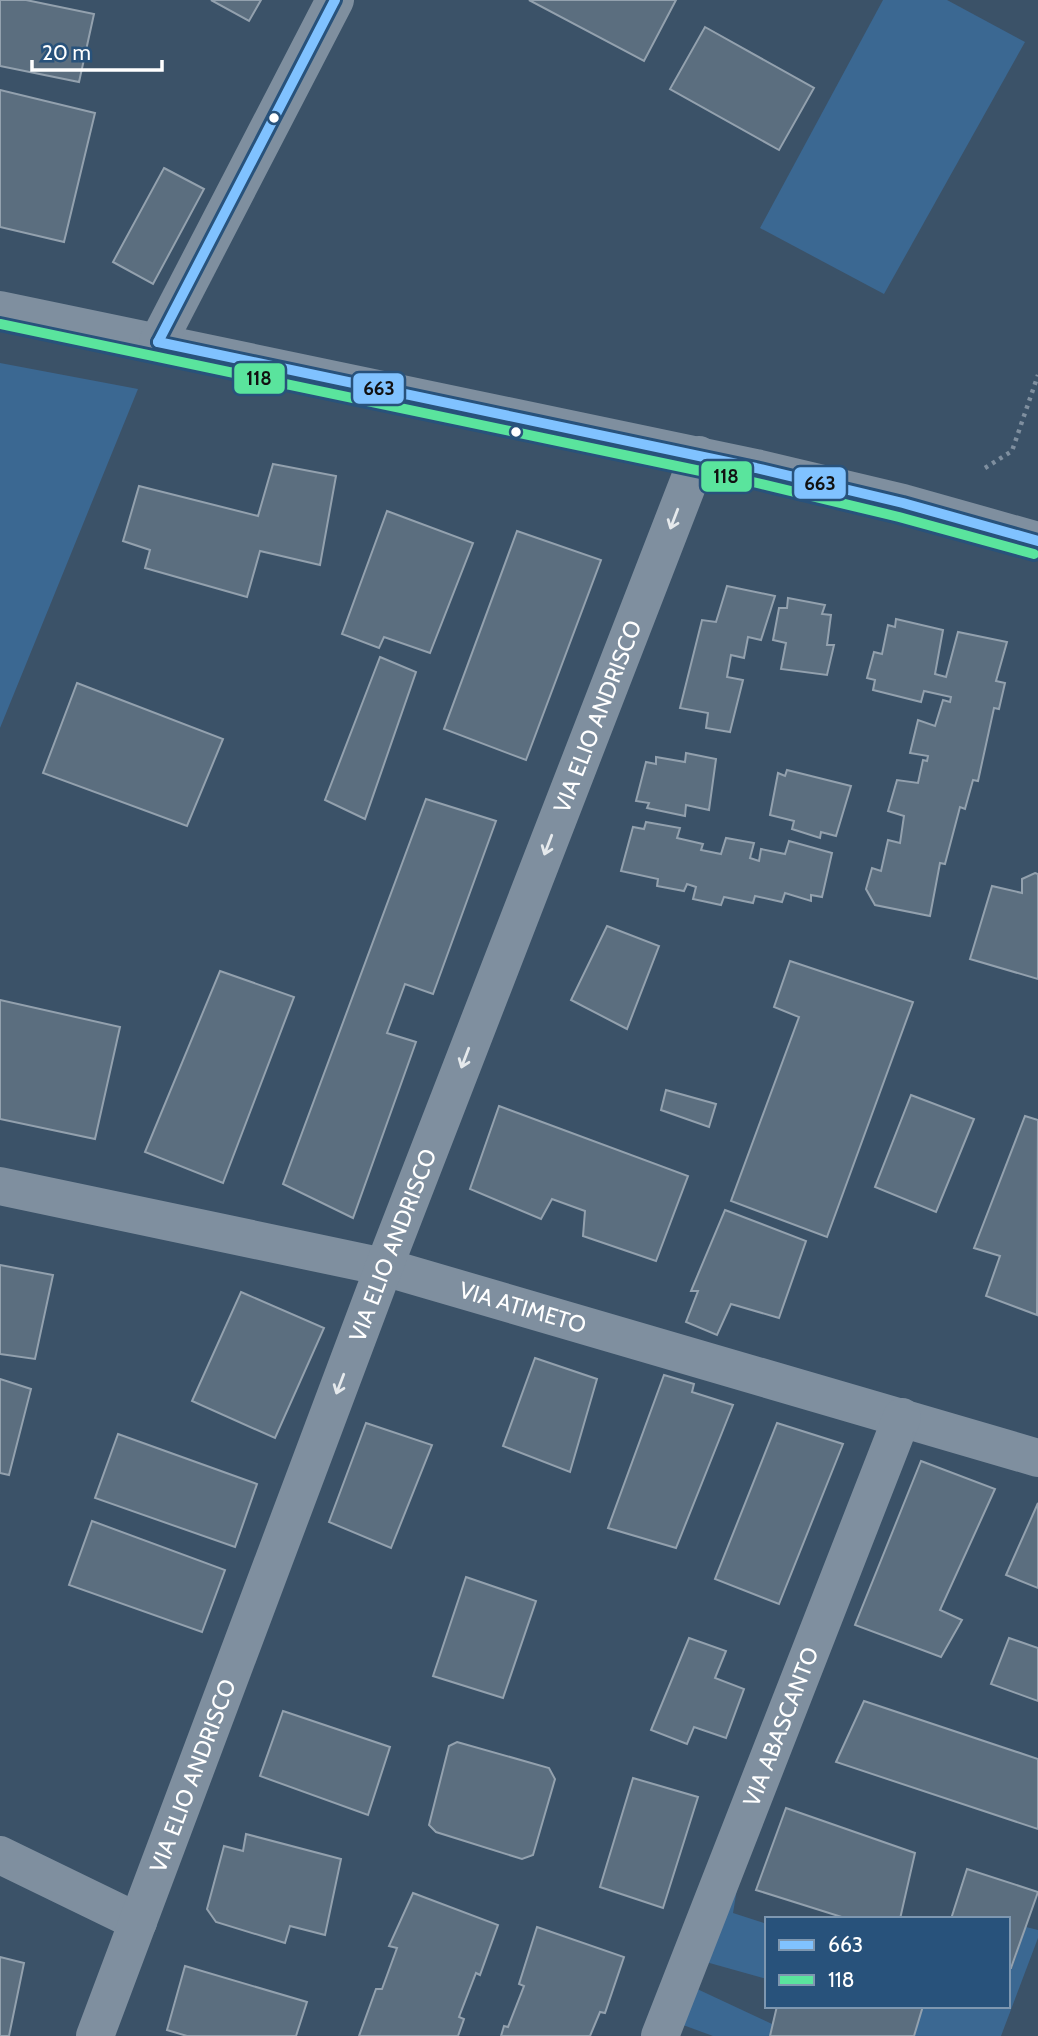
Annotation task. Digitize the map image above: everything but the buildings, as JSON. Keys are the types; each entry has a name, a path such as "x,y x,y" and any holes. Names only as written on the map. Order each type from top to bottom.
{"street":[{"path":"158,342 335,0"},
{"path":"0,310 699,456 864,493 1038,541"},
{"name":"VIA ELIO ANDRISCO","path":"95,2036 384,1267 699,456"},
{"name":"VIA ATIMETO","path":"0,1186 384,1267 1038,1458"},
{"name":"VIA ABASCANTO","path":"660,2036 902,1417"},
{"path":"0,1855 138,1922"}],"path":[{"path":"985,468 1012,451 1038,375"}],"shaded area":[{"path":"883,0 947,0 1025,42 884,294 760,228"},
{"path":"0,363 138,389 0,728"},
{"path":"737,1889 733,1913 765,1923 765,1978 706,1962"},
{"path":"1026,1927 1038,1930 1038,1938 1001,2036 713,2036 683,2025 695,1988 772,2024 776,2008 1010,2008 1012,1968"}],"transit line":[{"name":"663","path":"158,342 335,0"},
{"name":"118","path":"0,324 753,482 899,517 1034,554"},
{"name":"663","path":"158,342 756,468 903,503 1038,541"}]}
